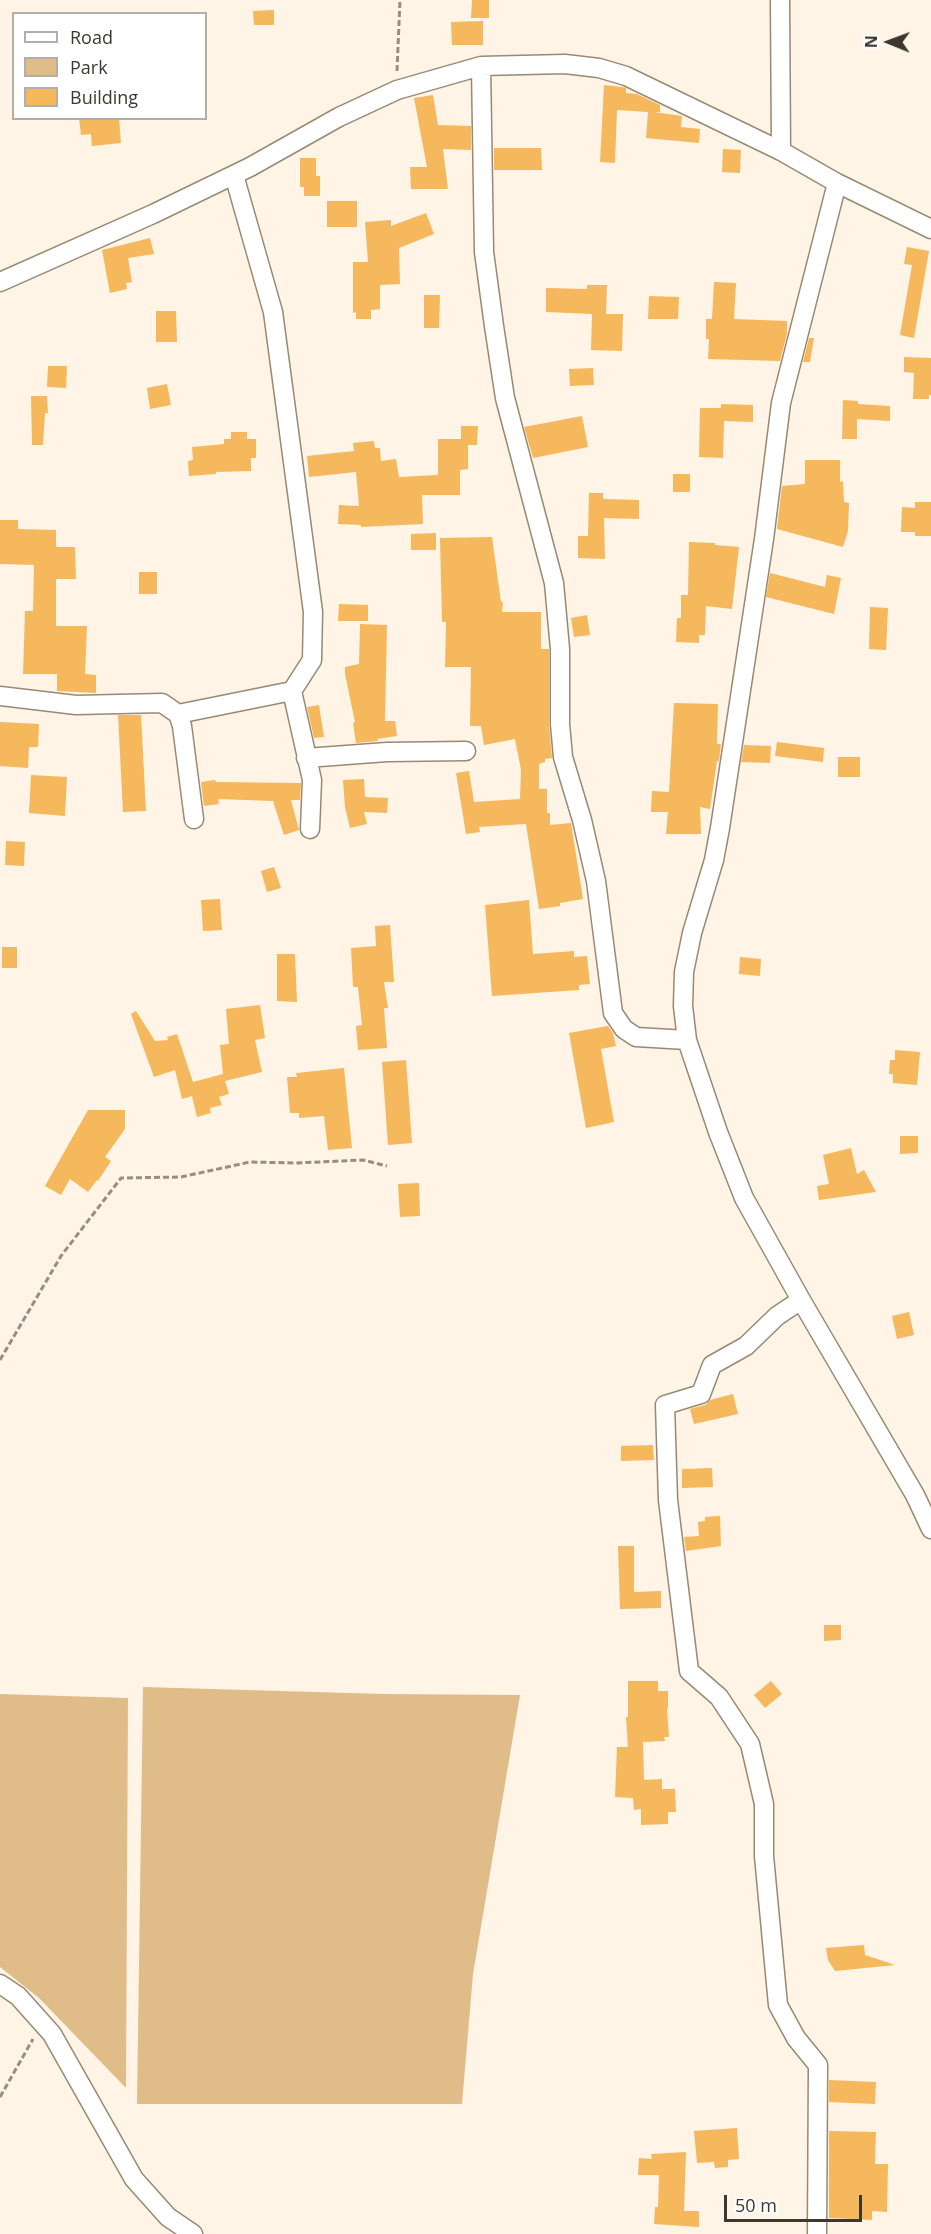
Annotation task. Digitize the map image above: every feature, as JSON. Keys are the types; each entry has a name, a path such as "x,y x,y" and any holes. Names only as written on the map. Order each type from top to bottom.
{"street":[{"path":"780,0 781,151"},
{"path":"0,282 143,219 234,175 339,117 397,90 481,66 565,64 598,68 626,76 781,151 837,183 931,229"},
{"path":"481,66 484,252 494,326 505,398 554,583 560,649 560,724 563,757 587,840 596,881 613,1012 624,1029 636,1037 687,1040"},
{"path":"178,714 272,697 292,691 312,660 314,612 273,312 234,175"},
{"path":"837,183 781,403 747,655 720,828 714,860 692,933 684,972 683,1006 687,1040 718,1132 744,1198 915,1495 931,1530"},
{"path":"292,691 312,780 310,830"},
{"path":"0,696 75,705 162,703 178,714 182,726 194,819"},
{"path":"306,758 387,752 466,751"},
{"path":"801,1300 777,1316 746,1346 712,1365 701,1394 665,1405 668,1500 689,1671 719,1697 750,1744 764,1804 764,1856 778,2005 796,2038 818,2065 817,2234"},
{"path":"0,1984 18,1996 52,2034 134,2179 168,2217 193,2234"}],"path":[{"path":"397,90 400,0"},
{"path":"0,1360 61,1256 121,1178 181,1177 250,1162 297,1163 363,1160 387,1166"},
{"path":"0,2097 42,2023"}],"green space":[{"path":"143,1687 383,1694 520,1695 473,1974 462,2104 137,2104"},
{"path":"0,1694 128,1698 126,2088 39,1998 0,1967"}],"building":[{"path":"472,0 489,0 489,18 471,18"},
{"path":"274,10 274,25 254,25 253,11"},
{"path":"483,21 483,45 452,45 451,22"},
{"path":"604,85 626,88 626,93 637,94 660,105 660,112 654,112 682,116 681,127 700,129 699,143 646,138 648,112 617,110 615,163 600,162"},
{"path":"433,95 438,125 471,126 471,150 443,149 448,189 411,189 410,167 427,167 414,98"},
{"path":"79,120 119,120 121,143 92,146 91,134 81,135"},
{"path":"494,148 541,148 542,170 494,170"},
{"path":"723,149 741,150 740,173 722,172"},
{"path":"300,158 316,158 316,176 320,176 320,196 304,196 304,187 300,187"},
{"path":"327,201 357,201 357,227 327,227"},
{"path":"426,213 434,234 399,248 400,284 380,285 380,309 371,310 371,319 356,319 356,312 353,313 353,262 368,262 365,222 391,220 391,226"},
{"path":"150,238 154,254 128,258 132,282 126,283 127,289 110,293 102,250"},
{"path":"907,247 929,251 914,338 900,335 912,265 904,264"},
{"path":"714,282 736,283 734,319 787,321 787,334 780,361 708,359 709,339 706,339 706,319 712,319"},
{"path":"587,285 607,285 606,314 623,314 622,351 591,350 592,314 546,312 546,288 587,289"},
{"path":"424,295 440,295 439,328 424,328"},
{"path":"649,296 679,297 678,319 648,319"},
{"path":"156,311 176,311 177,342 156,342"},
{"path":"809,338 814,338 810,362 803,362"},
{"path":"904,357 931,358 931,395 929,399 913,399 914,373 904,372"},
{"path":"48,366 67,366 66,388 47,387"},
{"path":"593,368 594,385 570,386 569,369"},
{"path":"167,384 171,405 150,409 147,388"},
{"path":"31,396 47,396 48,413 45,413 43,445 32,445"},
{"path":"843,400 858,401 858,404 890,406 890,421 857,419 857,439 842,439"},
{"path":"721,404 753,405 753,422 724,421 723,458 699,457 700,408 721,408"},
{"path":"582,416 588,447 533,458 524,427"},
{"path":"461,426 478,426 477,445 468,445 468,469 460,470 460,495 422,495 423,524 361,527 361,525 338,524 339,505 359,506 356,472 309,477 307,456 354,451 353,443 374,441 375,448 380,448 381,461 396,459 399,477 438,475 438,439 461,439"},
{"path":"231,432 247,432 247,439 256,439 256,458 251,458 251,471 216,472 216,474 189,476 188,461 193,460 192,447 224,444 224,439 231,439"},
{"path":"805,460 840,460 840,482 843,481 844,502 849,503 848,531 843,547 777,529 782,486 805,484"},
{"path":"673,474 690,474 690,492 673,492"},
{"path":"589,493 603,493 603,499 639,500 639,519 604,518 605,559 578,558 578,536 588,536"},
{"path":"915,502 931,502 931,536 915,536 915,532 901,532 902,507 915,508"},
{"path":"0,520 18,520 18,529 56,530 56,547 75,547 76,579 56,579 56,626 87,626 85,674 96,675 96,693 57,691 57,674 23,674 25,611 33,611 34,565 0,564"},
{"path":"436,533 436,550 411,550 411,534"},
{"path":"492,537 501,602 503,602 502,612 541,612 541,649 549,649 549,724 552,758 545,759 545,762 539,764 539,789 547,789 547,813 550,813 550,825 571,823 583,899 560,903 560,906 539,909 526,824 479,827 480,832 466,834 456,773 469,771 474,802 520,799 521,770 515,739 484,745 481,726 470,726 471,667 445,667 446,622 442,622 440,538"},
{"path":"689,542 739,547 732,609 706,606 705,635 699,635 699,643 676,642 677,618 681,618 681,595 688,595"},
{"path":"139,572 157,572 157,594 139,594"},
{"path":"770,573 825,587 827,575 841,578 834,614 766,597"},
{"path":"339,604 368,605 368,621 338,621"},
{"path":"870,607 888,608 886,650 869,649"},
{"path":"587,615 590,635 574,637 571,618"},
{"path":"360,624 387,625 385,721 395,721 397,736 356,743 353,723 355,722 345,667 359,664"},
{"path":"674,703 718,704 717,744 721,744 719,761 717,761 710,809 700,807 701,834 666,834 668,812 651,812 652,791 669,792"},
{"path":"319,705 324,737 314,738 307,707"},
{"path":"118,715 141,715 146,811 123,812"},
{"path":"0,722 39,724 38,747 29,747 28,768 0,766"},
{"path":"777,742 824,748 823,762 775,756"},
{"path":"744,745 771,746 770,763 741,762"},
{"path":"838,757 860,757 860,777 838,777"},
{"path":"31,775 67,777 65,816 29,813"},
{"path":"364,779 365,797 388,798 387,813 364,812 367,824 350,828 345,807 343,780"},
{"path":"215,780 216,782 301,783 300,800 291,800 299,830 284,835 273,801 218,799 219,804 204,806 201,782"},
{"path":"6,841 25,842 24,866 5,865"},
{"path":"274,867 281,888 267,892 261,871"},
{"path":"220,899 222,930 203,931 201,900"},
{"path":"529,900 533,954 574,951 574,957 587,956 590,984 579,985 579,990 492,996 485,905"},
{"path":"390,925 394,982 384,982 388,1008 384,1008 387,1048 358,1050 356,1026 362,1025 358,987 353,987 351,948 376,946 375,926"},
{"path":"2,947 17,947 17,968 2,968"},
{"path":"277,954 295,954 297,1002 277,1001"},
{"path":"740,957 761,959 760,976 739,974"},
{"path":"260,1005 265,1038 255,1040 262,1072 225,1081 229,1094 219,1097 222,1105 210,1108 211,1113 197,1117 192,1096 182,1099 175,1070 154,1077 131,1014 136,1011 155,1041 168,1040 167,1037 177,1034 193,1082 223,1074 220,1045 229,1044 226,1009"},
{"path":"608,1026 613,1033 616,1046 601,1049 614,1122 586,1128 569,1033"},
{"path":"895,1050 920,1052 917,1085 893,1083 893,1074 889,1074 890,1060 895,1060"},
{"path":"406,1060 412,1143 388,1145 382,1062"},
{"path":"344,1068 352,1148 328,1150 324,1116 299,1118 299,1113 290,1113 287,1077 297,1077 296,1073"},
{"path":"88,1110 125,1110 125,1129 105,1157 111,1161 88,1192 70,1179 61,1195 45,1186"},
{"path":"900,1136 918,1136 918,1153 900,1154"},
{"path":"851,1148 857,1174 864,1170 876,1192 819,1200 817,1186 829,1184 823,1155"},
{"path":"419,1183 420,1216 400,1217 398,1184"},
{"path":"909,1312 914,1335 897,1339 892,1316"},
{"path":"733,1394 738,1414 694,1424 690,1409 705,1405 710,1400"},
{"path":"653,1445 654,1460 621,1461 621,1446"},
{"path":"712,1468 713,1487 682,1488 682,1469"},
{"path":"720,1516 721,1546 686,1551 684,1537 699,1536 698,1522 705,1521 705,1517"},
{"path":"618,1546 634,1546 634,1592 661,1591 661,1608 620,1609"},
{"path":"824,1625 841,1625 841,1640 824,1641"},
{"path":"628,1681 658,1681 658,1691 668,1691 669,1737 664,1737 665,1741 643,1742 644,1780 662,1779 662,1789 675,1789 676,1812 668,1812 668,1824 641,1825 641,1809 634,1810 633,1798 615,1797 617,1747 628,1747 626,1717 628,1717"},
{"path":"771,1681 782,1694 765,1708 754,1695"},
{"path":"864,1945 865,1955 895,1965 835,1971 828,1960 826,1948"},
{"path":"829,2080 876,2082 875,2104 829,2102"},
{"path":"737,2128 739,2159 728,2160 728,2167 715,2168 714,2162 697,2163 694,2131"},
{"path":"829,2131 876,2132 875,2164 888,2164 887,2212 872,2211 872,2220 829,2218"},
{"path":"686,2152 684,2211 699,2211 699,2227 654,2224 655,2207 658,2207 659,2175 638,2175 639,2158 652,2159 651,2154"}]}
